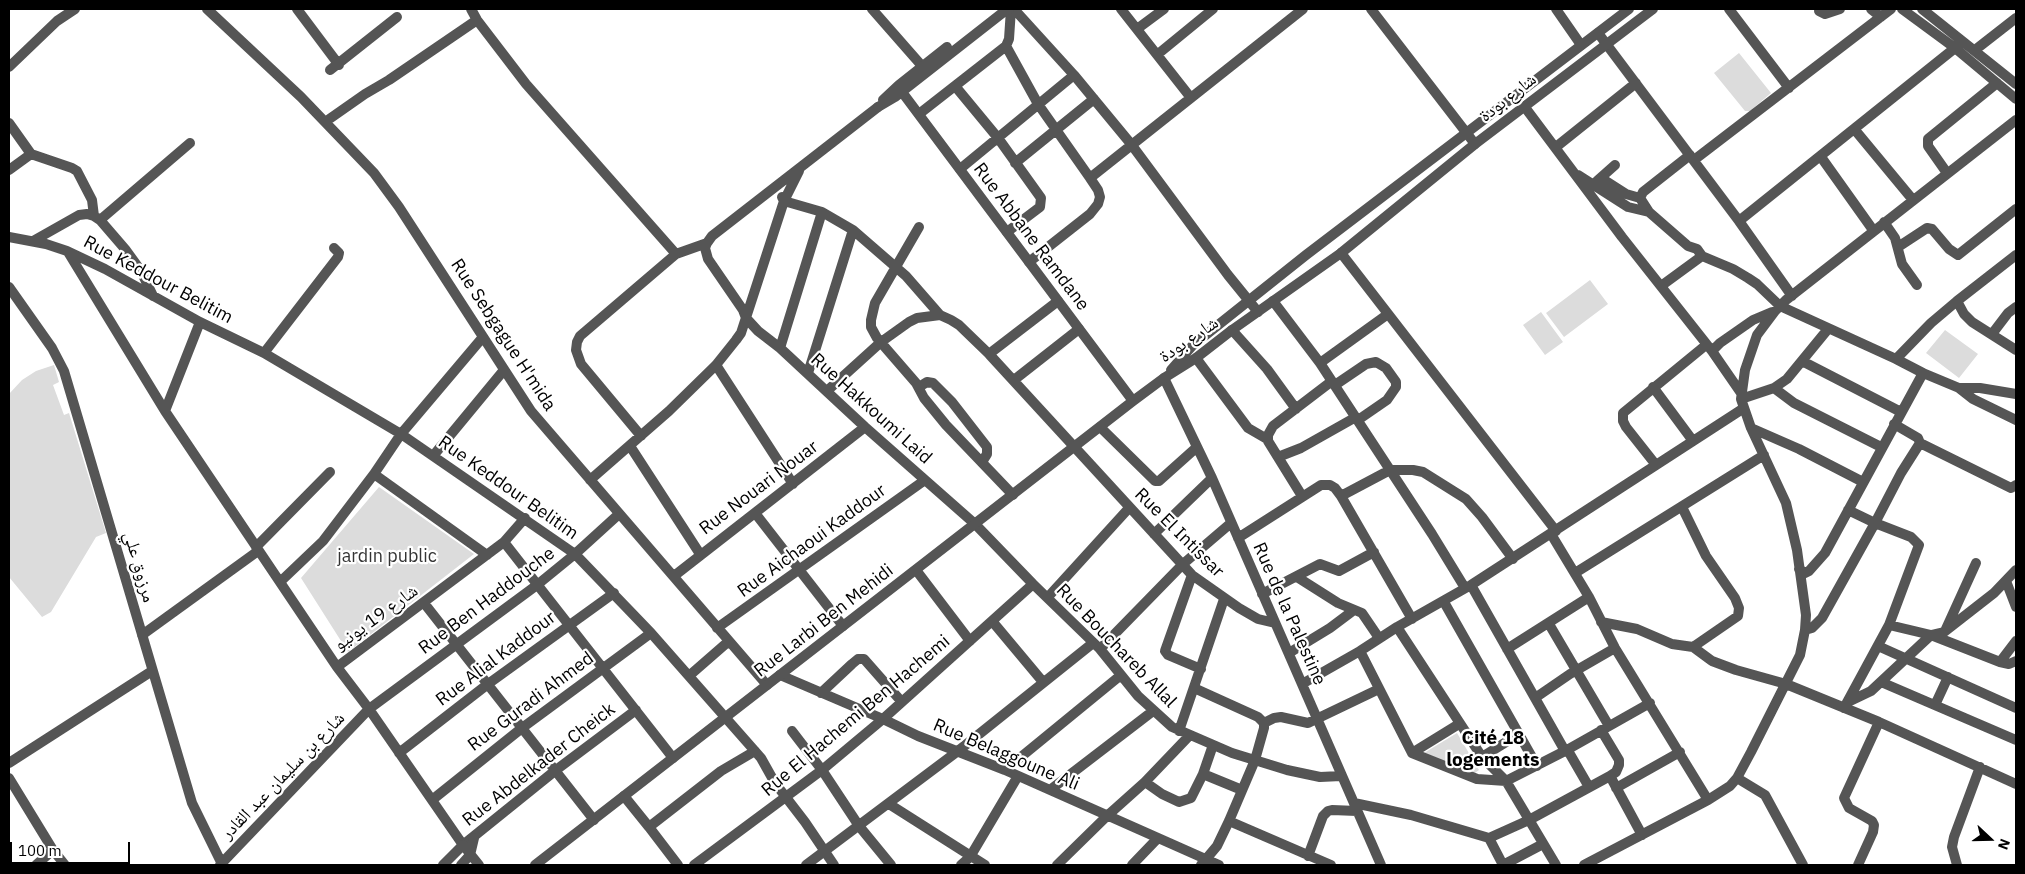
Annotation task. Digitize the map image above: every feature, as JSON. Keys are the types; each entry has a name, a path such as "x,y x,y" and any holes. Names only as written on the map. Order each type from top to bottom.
{"street":[{"path":"9,67 51,26 75,9"},
{"name":"Rue Sebgague H'mida","path":"207,9 301,97 374,173 399,207 540,423 767,685"},
{"path":"297,9 334,68 397,17"},
{"path":"471,9 477,20 526,84 676,254"},
{"path":"872,9 922,66"},
{"path":"642,436 581,364 576,350 580,336 676,254 707,243 712,236 878,106 902,92 997,9"},
{"path":"878,106 893,89 922,66 1004,11 1011,9"},
{"path":"919,114 1006,46 1009,39 1011,9"},
{"path":"1011,9 1074,75 1131,144 1258,312"},
{"path":"1121,9 1191,98"},
{"path":"1137,29 1164,9"},
{"path":"1158,54 1212,9"},
{"path":"1090,178 1303,9"},
{"path":"1371,9 1475,144"},
{"path":"1556,9 1581,45"},
{"name":"شارع بودة","path":"1164,378 1193,345 1248,300 1629,9"},
{"name":"شارع بودة","path":"1164,378 1196,358 1232,330 1341,253 1475,144 1653,9"},
{"path":"1729,9 1789,88"},
{"path":"1819,12 1825,14 1840,9"},
{"path":"1871,9 1880,17"},
{"path":"1640,198 1643,192 1789,88 1891,9"},
{"path":"1902,9 1955,48 2016,99"},
{"path":"1927,10 2016,84"},
{"path":"1975,50 2016,18"},
{"path":"325,122 477,20"},
{"path":"1598,33 1740,221 1792,296"},
{"path":"1006,46 1038,104 1100,194 1100,199 1094,209 1029,262"},
{"path":"1740,221 1955,48"},
{"path":"960,169 1074,75"},
{"path":"1556,147 1636,83"},
{"path":"1946,173 1928,146 1928,140 1997,83"},
{"path":"955,86 998,138 1038,193 1041,202 1040,207 1007,232"},
{"name":"Rue Abbane Ramdane","path":"902,92 1133,401"},
{"path":"1015,163 1094,99"},
{"path":"1524,106 1709,348 1743,404 1751,428 1786,503 1797,550 1806,606 1805,630 1800,655 1737,778 1726,790 1584,865"},
{"path":"1743,404 1750,351 1757,335 1777,309 1873,230 2016,120"},
{"path":"9,123 31,154 77,171 92,200 97,218"},
{"path":"1855,130 1913,200"},
{"path":"97,218 190,143"},
{"path":"9,170 31,154"},
{"path":"1821,157 1873,230"},
{"path":"590,480 642,436 716,365 736,340 746,318 784,201 803,165"},
{"path":"1593,185 1615,165"},
{"path":"1573,172 1628,207 1650,212"},
{"path":"1601,178 1626,194 1640,198 1650,212 1688,246 1697,249 1702,256 1733,269 1757,284 1777,309 1896,359 1958,388 1973,399 2016,420"},
{"path":"771,190 778,193 784,201"},
{"name":"Rue El Intissar","path":"784,201 822,212 853,230 895,266 940,315 960,325 1014,380 1192,575 1224,600 1258,619 1275,623"},
{"path":"1898,247 1927,228 1932,230 1958,256 2016,209"},
{"path":"780,348 822,212"},
{"path":"33,241 79,215 87,214 97,218 126,249 141,271 154,296"},
{"path":"1884,222 1895,238 1898,247 1897,253 1902,264 1917,284"},
{"path":"919,227 875,303 871,320 874,333 919,387 924,398 1013,495"},
{"path":"808,373 853,230"},
{"name":"Rue Keddour Belitim","path":"9,237 33,241 68,251 200,322 264,353 401,434 575,554 690,675 755,751 767,766 771,778 834,865"},
{"name":"Rue Hakkoumi Laid","path":"707,243 705,248 708,258 743,310 746,318 758,331 828,390 865,427 975,524"},
{"path":"264,353 338,257 339,253 334,248"},
{"path":"68,251 165,411 257,549 462,845 479,865"},
{"path":"1341,253 1553,532 1615,648 1650,702 1708,800"},
{"path":"1896,359 1931,323 2016,255"},
{"path":"1661,286 1702,256"},
{"name":"مرزوق علي","path":"9,287 52,348 64,371 192,803 221,864"},
{"path":"989,354 1058,301"},
{"path":"1273,301 1334,383 1468,587 1589,787"},
{"path":"1957,301 1964,314 2016,350"},
{"path":"1992,334 2008,313 2016,306"},
{"path":"1656,465 1626,426 1622,416 1623,413 1653,387 1709,348 1720,343 1753,320 1777,309"},
{"path":"1320,363 1388,314"},
{"path":"828,390 881,342 901,327 917,318 940,315"},
{"path":"165,411 200,322"},
{"path":"1014,380 1079,329"},
{"path":"1302,684 1360,651 1412,618 1444,602 1513,559 1693,441 1743,404 1774,388 1787,379 1828,329"},
{"path":"1232,330 1267,369 1296,409"},
{"path":"280,582 323,541 374,474 401,434 483,337"},
{"path":"1196,358 1248,428 1268,438 1302,496"},
{"path":"1802,361 1901,412"},
{"path":"1268,438 1274,426 1296,409 1334,383 1371,362 1380,364 1396,382 1393,393 1387,400 1357,419 1301,448 1278,457"},
{"path":"716,365 794,484"},
{"path":"432,456 504,370"},
{"path":"1799,569 1806,573 1825,554 1881,447 1923,373"},
{"name":"Rue Larbi Ben Mehidi","path":"535,865 1164,378"},
{"name":"Rue de la Palestine","path":"1164,378 1212,478 1381,865"},
{"path":"919,387 928,382 935,384 976,432 987,446 987,454 982,462"},
{"path":"1653,387 1693,441"},
{"path":"1774,388 1794,403 1881,447"},
{"path":"1958,388 1980,388 2016,394"},
{"path":"1894,424 1918,438 1920,443 2014,488"},
{"name":"Rue Nouari Nouar","path":"674,576 865,427"},
{"path":"1100,427 1155,481 1159,481 1197,447"},
{"path":"1751,428 1863,482"},
{"path":"964,443 976,432"},
{"path":"1805,630 1812,628 1822,618 1901,473 1920,443"},
{"path":"630,446 700,554"},
{"path":"1575,573 1764,455"},
{"path":"1341,496 1390,470 1422,472 1457,493 1482,516 1513,559"},
{"path":"142,635 257,549 330,472"},
{"path":"374,474 487,555"},
{"path":"1154,534 1212,478"},
{"name":"Rue Aichaoui Kaddour","path":"717,628 925,480"},
{"path":"1238,538 1320,484 1326,484 1335,488 1412,618"},
{"path":"1682,507 1706,556 1735,598 1739,611 1738,616 1734,620 1693,647"},
{"path":"1048,597 1130,508"},
{"path":"1846,705 1889,625 1919,545 1911,537 1848,510"},
{"path":"755,513 843,626"},
{"name":"Rue Ben Haddouche","path":"369,709 537,585 619,514"},
{"name":"شارع 19 يونيو","path":"338,667 504,542 525,518"},
{"name":"Rue Bouchareb Allal","path":"975,524 1032,584 1048,597 1096,646 1153,711 1184,733 1287,770 1320,777 1341,776"},
{"path":"806,865 958,751 1043,682 1096,646 1183,564 1231,524"},
{"path":"504,542 673,758"},
{"path":"1262,594 1320,564 1335,571 1343,570 1374,552"},
{"path":"1944,632 1976,563"},
{"path":"916,570 970,641"},
{"path":"1846,705 1871,691 1931,635 1944,632 1994,593 2016,570"},
{"path":"1192,575 1165,651 1168,655 1201,669"},
{"path":"1297,577 1338,603 1365,617 1379,638"},
{"path":"2006,581 2016,607"},
{"name":"Rue El Hachemi Ben Hachemi","path":"694,865 822,770 883,719 1032,584"},
{"name":"Rue Alial Kaddour","path":"399,753 488,684 614,593"},
{"path":"1507,649 1589,597"},
{"path":"1057,865 1145,782 1184,733 1194,688 1224,600"},
{"path":"1444,602 1537,766"},
{"path":"424,603 594,820"},
{"path":"1289,653 1330,628 1354,610"},
{"path":"992,621 1043,682"},
{"path":"1601,622 1636,630 1672,644 1693,647 1706,658 1723,666 1786,684 1846,705 1879,722 2016,784"},
{"path":"1308,856 1323,816 1328,811 1355,807 1411,815 1489,838 1529,820 1616,772 1619,760 1605,728 1577,670 1549,624"},
{"path":"1889,625 1931,635 2000,662 2009,664 2016,661"},
{"path":"1397,627 1482,757 1506,781 1556,865"},
{"name":"Rue Guradi Ahmed","path":"432,800 522,728 651,633"},
{"path":"690,675 729,641"},
{"path":"2000,662 2016,641"},
{"path":"1878,646 2016,708"},
{"path":"1535,698 1615,648"},
{"path":"1360,651 1412,753 1477,778 1506,781 1537,766 1650,702"},
{"path":"821,693 858,659 864,659 901,702"},
{"path":"9,764 152,671"},
{"name":"Rue Belaggoune Ali","path":"780,675 918,736 1005,770 1157,839 1181,847 1203,863 1219,865"},
{"path":"1005,770 1121,675"},
{"path":"1935,705 1948,677"},
{"path":"1881,682 2016,740"},
{"path":"1194,688 1258,717 1264,723"},
{"path":"1203,863 1217,846 1229,821 1255,760 1264,723 1281,717 1306,723 1317,720 1380,688"},
{"name":"شارع بن سليمان عبد القادر","path":"221,864 369,709"},
{"name":"Rue Abdelkader Cheick","path":"443,865 462,845 474,838 556,770 636,710"},
{"path":"1050,790 1153,711"},
{"path":"1858,865 1874,832 1874,825 1872,821 1849,808 1844,798 1879,722"},
{"path":"1412,753 1459,724"},
{"path":"792,731 822,770 859,826 891,865"},
{"path":"1482,757 1519,734"},
{"path":"1145,782 1162,794 1183,802 1191,798 1203,774 1213,745"},
{"path":"649,827 721,772 755,751"},
{"path":"1616,788 1680,752"},
{"path":"1957,865 1953,855 1954,837 1980,767"},
{"path":"1203,774 1242,790"},
{"path":"961,865 970,857 1018,776"},
{"path":"1610,776 1642,835"},
{"path":"9,778 53,850 65,865"},
{"path":"1737,778 1765,795 1803,865"},
{"path":"624,796 678,865"},
{"path":"889,804 985,865"},
{"path":"1229,821 1331,865"},
{"path":"461,865 470,855 474,838"},
{"path":"1489,838 1503,865 1544,844"},
{"path":"1132,865 1157,839"},
{"path":"36,865 53,850"}],"green space":[{"path":"1739,53 1771,93 1750,111 1745,111 1714,73"},
{"path":"1590,280 1608,304 1564,337 1546,313"},
{"path":"1541,312 1563,342 1545,355 1523,325"},
{"path":"1945,330 1978,354 1959,378 1926,353"},
{"path":"54,365 59,382 53,385 64,415 69,413 106,533 96,537 51,612 42,617 9,577 9,394 22,380 36,371"},
{"name":"jardin public","path":"379,487 474,554 348,652 301,578"},
{"path":"1457,733 1479,770 1472,775 1424,753"}],"district":[{"name":"Cité 18 logements","path":"1493,750"}]}
